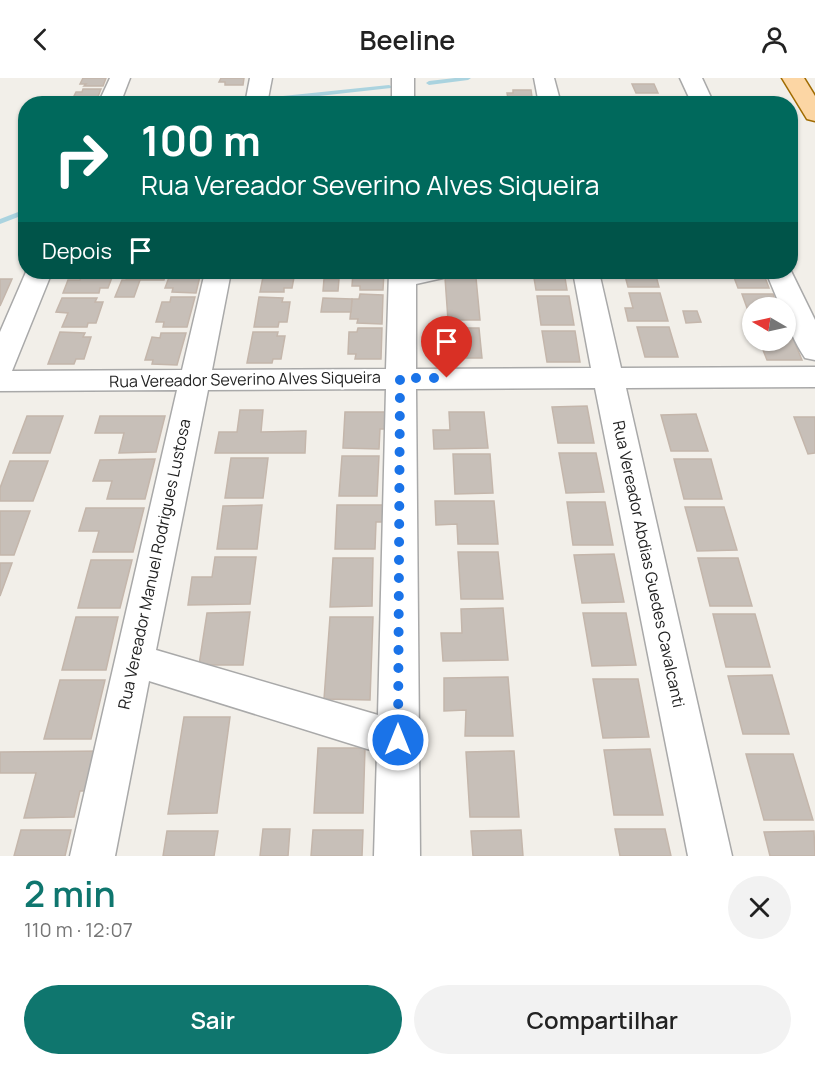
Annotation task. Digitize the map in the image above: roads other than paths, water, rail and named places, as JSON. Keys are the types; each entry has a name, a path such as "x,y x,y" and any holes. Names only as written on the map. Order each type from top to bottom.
{"main road":[{"path":"793,78 815,114"}],"street":[{"path":"113,96 120,78"},
{"path":"258,96 261,78"},
{"path":"403,78 403,96"},
{"path":"544,78 548,96"},
{"path":"692,78 700,96"},
{"path":"0,367 36,279"},
{"name":"Rua Vereador Manuel Rodrigues Lustosa","path":"92,856 216,279"},
{"path":"397,856 400,378 411,279"},
{"name":"Rua Vereador Abdias Guedes Cavalcanti","path":"588,279 710,856"},
{"path":"782,279 815,351"},
{"name":"Rua Vereador Severino Alves Siqueira","path":"0,381 815,378"},
{"path":"134,660 398,740"}],"waterway":[{"path":"429,83 468,78"},
{"path":"302,96 389,87"},
{"path":"0,222 18,214"}]}
